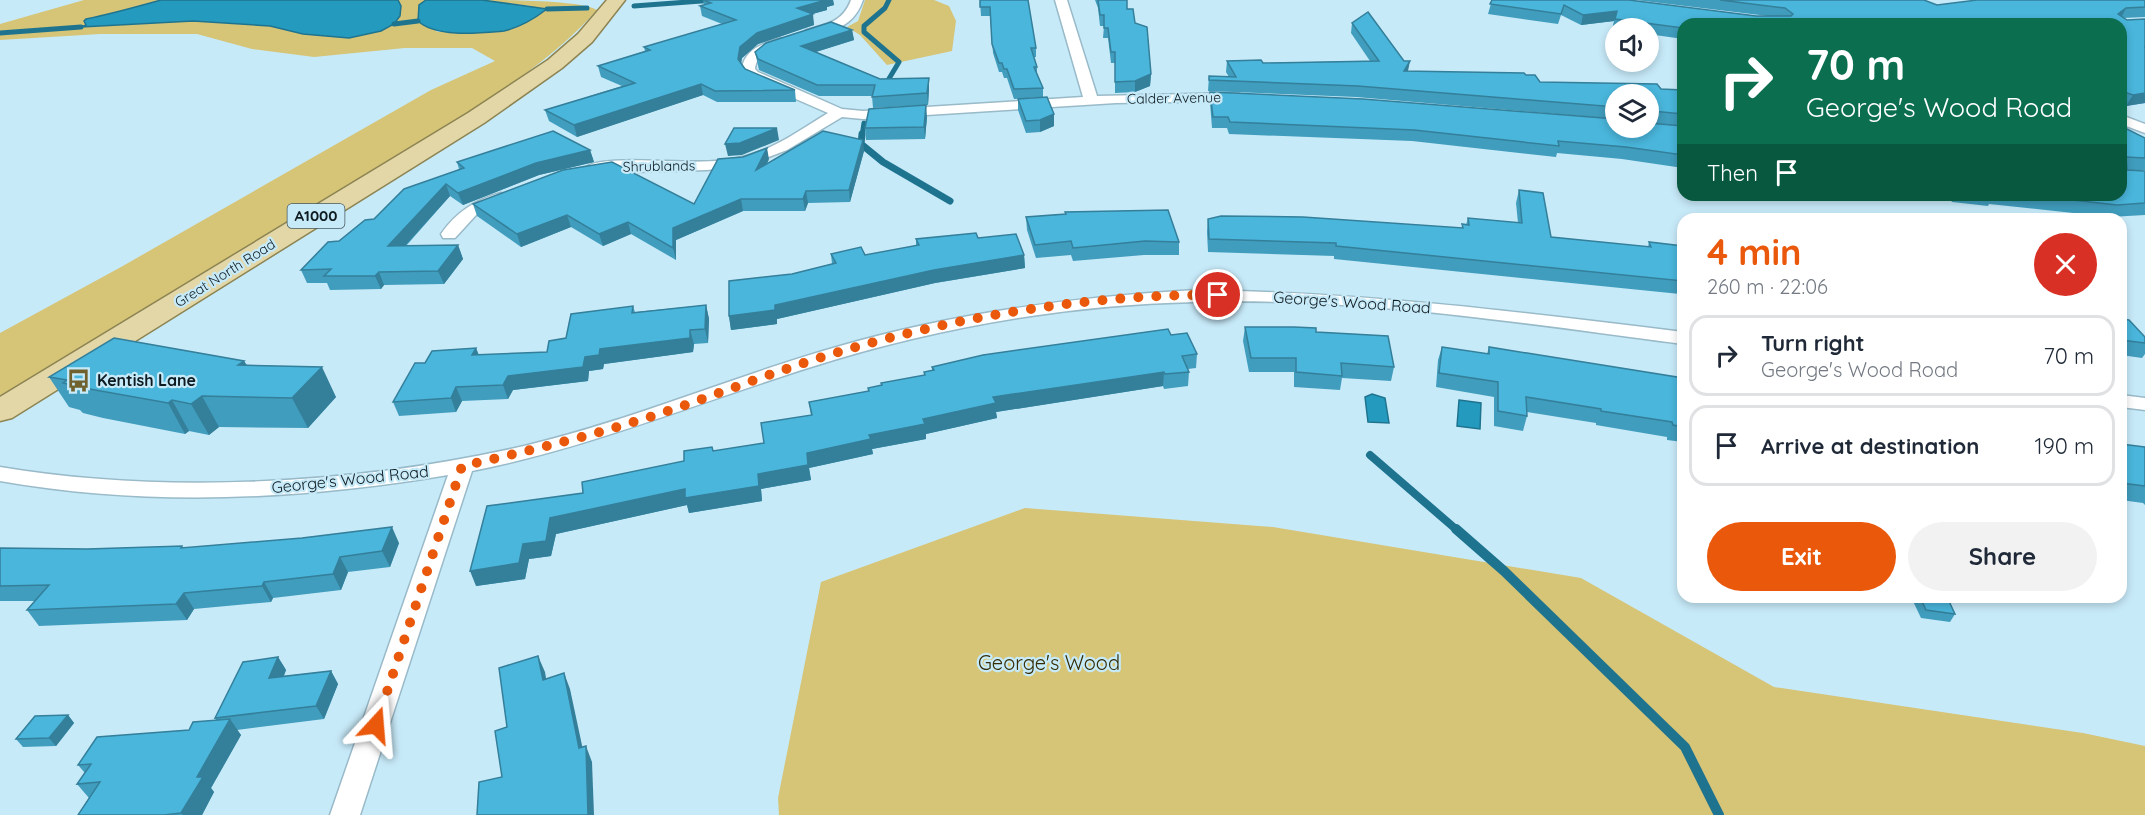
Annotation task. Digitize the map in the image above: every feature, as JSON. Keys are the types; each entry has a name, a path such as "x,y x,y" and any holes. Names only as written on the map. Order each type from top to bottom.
{"main road":[{"name":"Great North Road","path":"0,411 476,118 562,58 585,38 616,0"}],"street":[{"path":"839,113 753,75 747,64 754,54 763,49 847,20 854,13 857,0"},
{"path":"1061,0 1091,100"},
{"name":"Calder Avenue","path":"839,113 892,113 1160,97 1252,98"},
{"name":"Shrublands","path":"580,171 610,166 711,165 746,160 773,151 839,113"},
{"path":"2127,122 2145,129"},
{"path":"449,234 472,208 512,194"},
{"name":"George's Wood Road","path":"0,474 82,487 238,490 351,481 462,466 553,445 659,414 839,352 917,331 1077,303 1198,295 1322,298 1677,337"},
{"path":"2127,402 2145,404"},
{"path":"345,815 462,466"}],"green space":[{"path":"84,0 161,0 92,18 83,27 193,21 270,26 303,34 349,38 381,31 401,6 398,0 426,0 419,5 437,32 504,31 531,6 482,0 560,2 597,10 550,55 469,112 0,396 0,333 121,267 431,90 495,61 472,48 405,48 314,57 252,49 197,34 100,34 0,40 0,24"},
{"path":"865,0 934,0 949,6 956,21 952,51 887,65 860,35 847,27 858,21"},
{"name":"George's Wood","path":"1025,508 1273,527 1581,578 1774,687 2083,733 2145,746 2145,815 779,815 778,798 821,582"}],"water":[{"path":"161,0 398,0 401,6 400,16 394,24 381,31 349,38 303,34 270,26 193,21 81,27 86,25 84,21 86,19"},
{"path":"426,0 482,0 547,9 527,22 504,31 459,33 436,30 418,21 419,5"},
{"path":"1372,394 1385,398 1389,423 1368,422 1365,397"},
{"path":"1459,400 1481,403 1480,429 1457,426"}],"building":[{"path":"703,0 826,0 797,8 813,14 757,33 740,47 738,59 745,69 795,90 715,91 701,84 574,125 545,110 635,83 598,66 650,50 644,47 736,20 700,6 711,3"},
{"path":"980,0 1028,0 1036,48 1031,48 1037,67 1034,67 1043,88 1014,89 1007,69 999,63 992,44 990,7 980,7"},
{"path":"1098,0 1127,0 1127,9 1133,9 1135,23 1147,27 1151,74 1135,81 1115,82 1115,52 1111,52 1108,28 1104,28 1104,15 1100,15"},
{"path":"1492,0 1629,0 1756,16 1791,16 1793,14 1785,8 1720,0 1924,0 1937,5 1977,0 2145,0 2145,7 2126,8 2118,14 2124,18 1677,18 1677,27 1659,25 1659,18 1615,18 1617,11 1583,15 1564,5 1561,14 1490,4"},
{"path":"1368,12 1404,61 1410,61 1404,71 1524,73 1535,75 1540,82 1657,84 1605,84 1605,106 1358,86 1209,80 1209,76 1236,77 1227,61 1261,60 1263,63 1379,61 1352,23"},
{"path":"2145,19 2145,93 2133,95 2127,93 2127,20"},
{"path":"831,22 852,30 801,46 880,79 929,78 927,93 872,97 875,85 817,85 758,59 755,52 766,43"},
{"path":"1659,86 1661,89 1677,90 1677,113 1659,112"},
{"path":"1210,92 1363,99 1605,118 1605,138 1659,138 1659,124 1677,125 1677,154 1558,141 1559,146 1414,130 1230,122 1228,117 1213,117"},
{"path":"1047,97 1054,114 1040,120 1026,121 1018,99"},
{"path":"926,105 924,127 865,128 869,109"},
{"path":"734,128 777,128 740,143 725,144"},
{"path":"2127,129 2145,138 2145,158 2127,157"},
{"path":"553,131 590,150 536,163 458,193 446,184 388,246 458,245 438,271 379,272 375,276 324,276 331,269 301,270 328,242 339,241 365,220 374,219 404,189 464,168 457,162"},
{"path":"823,131 863,140 849,190 806,191 803,199 741,199 673,228 673,248 628,222 599,234 567,215 517,234 473,204 563,170 612,162 694,204 718,159 743,157 767,148 756,170"},
{"path":"2127,170 2145,171 2145,203 2117,205 2081,201 2127,201"},
{"path":"1519,190 1543,193 1551,237 1651,247 1649,242 1677,245 1677,280 1336,246 1336,243 1209,239 1208,219 1221,216 1303,217 1463,228 1462,224 1469,225 1468,218 1522,223"},
{"path":"1168,210 1179,242 1145,241 1073,248 1071,241 1035,245 1026,217 1066,214 1065,212"},
{"path":"976,233 978,238 1016,234 1024,255 934,270 775,305 775,310 729,316 729,281 792,274 836,263 831,254 861,247 865,255 919,245 916,239"},
{"path":"706,305 705,329 690,330 690,338 600,349 599,355 585,357 583,367 508,376 503,385 456,387 451,398 393,402 415,363 425,363 432,351 476,348 472,355 547,352 549,341 566,338 571,314 633,306 632,313"},
{"path":"2127,320 2145,337 2145,343 2127,341"},
{"path":"1245,327 1316,328 1316,332 1388,336 1394,367 1341,363 1342,376 1296,372 1296,358 1251,358"},
{"path":"1168,329 1171,335 1187,333 1197,354 1182,356 1189,372 1165,374 1164,372 993,397 996,403 923,419 925,424 869,435 871,439 807,453 808,465 758,474 759,486 685,498 685,489 550,518 546,541 523,544 519,563 470,571 487,506 583,493 582,482 684,461 684,451 712,447 713,451 764,443 761,423 812,415 809,402 869,391 868,388 882,385 881,383 925,375 924,372 934,370 932,367 983,355"},
{"path":"114,338 244,361 238,365 322,367 292,398 202,396 191,404 172,400 168,403 84,388 63,383 67,380 49,377"},
{"path":"1442,347 1489,354 1489,347 1677,377 1677,426 1672,422 1526,397 1527,416 1498,411 1498,382 1439,373"},
{"path":"2127,445 2145,447 2145,486 2127,484"},
{"path":"392,527 382,551 340,557 333,574 264,582 262,586 184,593 176,604 27,610 49,585 0,586 0,548 87,549 182,546 181,548 302,538"},
{"path":"1923,603 1950,603 1955,614 1926,610"},
{"path":"538,656 543,680 564,673 579,748 586,746 588,815 477,815 479,782 502,777 495,731 507,727 499,668"},
{"path":"278,657 269,678 331,671 316,706 215,718 243,662"},
{"path":"68,715 49,738 16,739 35,716"},
{"path":"230,719 197,777 203,777 181,813 78,815 100,782 77,784 91,764 78,765 97,737 189,730 193,722"}],"waterway":[{"path":"634,6 715,0"},
{"path":"884,87 899,62 864,32 864,26 885,8 889,0"},
{"path":"547,9 587,8"},
{"path":"394,24 418,21"},
{"path":"0,33 81,27"},
{"path":"862,136 864,123"},
{"path":"862,134 861,144 883,162 950,201"},
{"path":"1370,455 1458,531"},
{"path":"1456,529 1504,571 1685,747 1719,815"}],"place":[{"name":"Kentish Lane","path":"79,380"}],"route":[{"path":"376,725 462,466 553,445 659,414 761,377 839,352 917,331 1077,303 1131,298 1218,295"}]}
